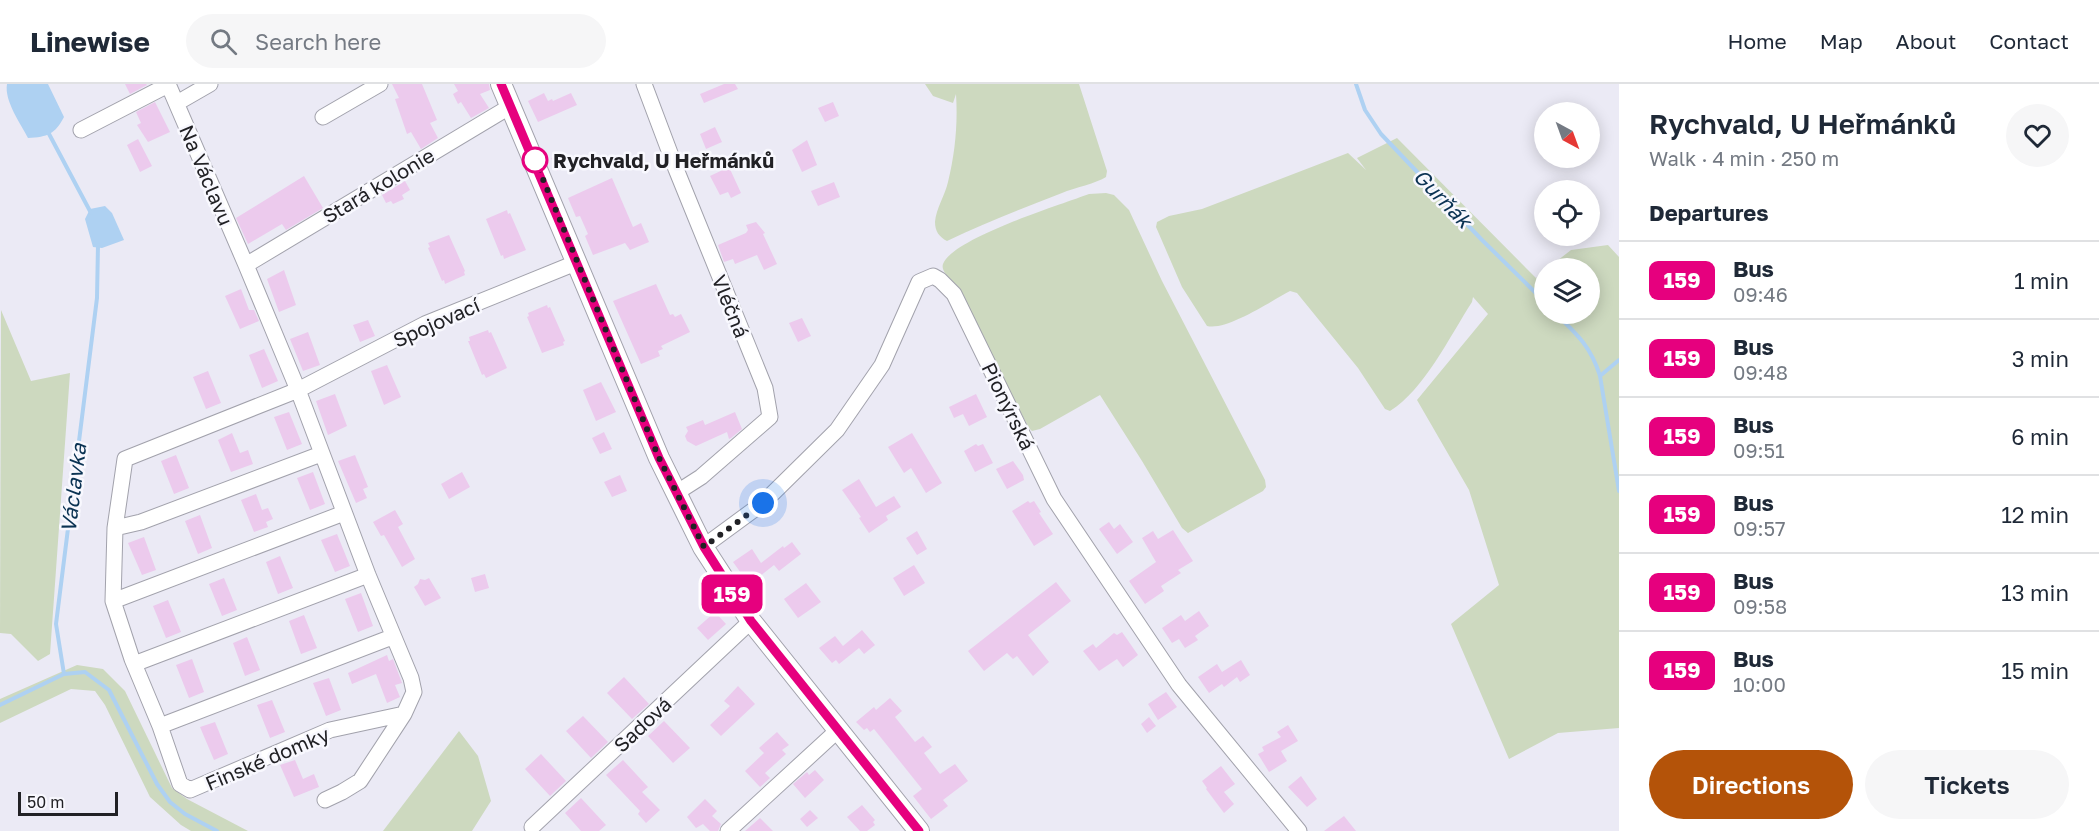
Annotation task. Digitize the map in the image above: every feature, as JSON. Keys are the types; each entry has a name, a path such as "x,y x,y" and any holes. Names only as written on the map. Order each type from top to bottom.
{"street":[{"path":"177,103 210,84"},
{"path":"323,117 380,84"},
{"path":"501,84 659,458 704,547 751,621 919,831"},
{"name":"Vléčná","path":"644,84 765,388 770,417 701,477 676,493"},
{"name":"Na Václavu","path":"81,130 168,85 246,265"},
{"name":"Stará kolonie","path":"246,265 511,106"},
{"name":"Spojovací","path":"298,390 425,324 578,262"},
{"path":"246,265 298,390 392,637 411,678 414,692 404,714 360,781 325,800"},
{"name":"Pionýrská","path":"704,547 763,503 837,430 882,365 919,282 933,276 954,294 1054,499 1179,685 1299,831"},
{"name":"Finské domky","path":"298,390 125,459 115,528 112,601 180,784 190,790 330,730 404,714"},
{"path":"115,528 152,518 321,454"},
{"path":"112,601 344,513"},
{"path":"134,664 368,575"},
{"name":"Sadová","path":"532,827 751,621"},
{"path":"160,726 392,637"},
{"path":"728,831 838,730"}],"green space":[{"path":"925,84 1079,84 1107,171 1106,177 1018,210 947,241 938,233 935,222 947,187 952,161 956,128 956,94 953,103 933,96"},
{"path":"1397,138 1534,276 1534,324 1600,324 1600,258 1561,258 1571,250 1608,245 1619,257 1619,728 1558,733 1509,759 1451,624 1499,585 1469,490 1417,400 1488,314 1473,297 1425,376 1402,402 1390,411 1385,409 1358,368 1297,293 1290,291 1237,320 1207,326 1182,287 1156,227 1157,222 1169,216 1202,209 1348,153 1366,170 1357,158"},
{"path":"1089,194 1114,195 1129,210 1162,281 1265,480 1266,487 1263,491 1188,533 1182,528 1100,395 1040,429 1032,431 1029,428 943,268 943,264 951,254 986,233"},
{"path":"1,310 31,381 70,373 50,654 38,661 11,634 0,633"},
{"path":"77,665 103,669 125,691 172,788 187,799 248,831 191,831 150,797 105,705 95,691 71,689 0,723 0,699"},
{"path":"459,731 478,756 491,801 472,831 383,831"}],"water":[{"path":"7,84 48,84 64,117 54,131 41,137 28,138 10,105"},
{"path":"105,206 112,213 124,240 102,248 93,247 85,219 90,209"}],"building":[{"path":"125,84 146,84 147,85 130,94"},
{"path":"392,84 422,84 437,120 430,123 438,138 421,149 411,132 407,134 395,99 399,98"},
{"path":"454,84 489,84 490,90 480,94 489,108 471,118 461,102 458,104 453,94 458,91"},
{"path":"724,84 735,84 738,89 704,103 700,94"},
{"path":"544,93 548,101 552,99 553,101 571,93 577,105 538,122 528,101"},
{"path":"155,102 170,132 148,142 137,125 141,123 136,112"},
{"path":"833,102 839,116 825,122 818,108"},
{"path":"715,127 722,142 706,149 700,134"},
{"path":"138,139 152,166 140,172 127,145"},
{"path":"807,140 817,165 802,172 792,150"},
{"path":"562,154 567,166 557,171 551,158"},
{"path":"729,167 741,193 731,198 728,192 720,195 710,176"},
{"path":"304,176 323,208 286,230 282,224 248,244 236,218"},
{"path":"612,178 633,227 641,223 649,242 630,250 625,243 593,255 585,236 588,234 580,216 576,217 568,198"},
{"path":"405,181 410,190 402,195 404,199 393,204 391,201 386,203 382,195"},
{"path":"834,182 840,197 818,206 811,191"},
{"path":"507,210 526,250 504,259 486,219"},
{"path":"756,222 765,233 763,234 777,264 764,270 757,255 735,264 733,259 724,262 718,245 746,233 748,230 746,225"},
{"path":"449,235 465,275 445,284 428,248 430,247 428,243"},
{"path":"284,270 296,305 279,312 267,279"},
{"path":"656,284 670,315 673,314 675,317 681,314 690,332 661,346 663,349 658,351 660,356 641,364 613,301"},
{"path":"241,289 249,310 254,310 259,321 240,329 225,296"},
{"path":"547,305 565,341 564,345 542,353 527,317 528,313"},
{"path":"802,318 811,336 798,342 789,323"},
{"path":"368,320 375,336 360,342 353,325"},
{"path":"488,330 507,368 486,378 484,374 482,375 468,341 470,341 469,337"},
{"path":"308,332 320,365 303,371 290,339"},
{"path":"264,349 278,381 262,388 249,355"},
{"path":"387,365 401,397 384,405 371,371"},
{"path":"208,371 221,403 206,409 193,377"},
{"path":"601,382 616,412 596,421 583,390"},
{"path":"335,394 347,426 328,435 316,401"},
{"path":"976,394 987,417 969,426 963,414 954,418 949,407"},
{"path":"289,412 302,444 287,450 274,417"},
{"path":"735,412 742,429 731,438 729,439 727,432 696,446 687,441 686,427 703,420 705,425"},
{"path":"604,432 612,449 600,454 592,438"},
{"path":"232,433 240,453 248,450 253,464 231,472 218,440"},
{"path":"912,433 942,483 926,493 911,468 904,473 888,447"},
{"path":"976,444 978,446 983,444 993,463 975,472 964,451"},
{"path":"176,455 189,488 174,494 161,461"},
{"path":"355,455 368,487 363,489 367,498 356,503 338,461"},
{"path":"1013,461 1024,480 1007,489 996,469"},
{"path":"313,472 325,504 310,510 297,478"},
{"path":"462,472 470,487 449,499 441,484"},
{"path":"620,475 627,491 612,497 604,482"},
{"path":"859,479 876,507 894,496 901,507 886,516 888,520 869,533 842,490"},
{"path":"256,494 262,510 268,508 273,519 266,522 268,527 254,532 241,500"},
{"path":"1028,501 1030,503 1034,501 1053,534 1034,546 1012,511"},
{"path":"395,510 403,524 398,527 415,559 402,567 384,535 381,536 373,522"},
{"path":"200,515 212,548 198,554 185,521"},
{"path":"1109,522 1114,529 1120,524 1133,542 1117,554 1099,529"},
{"path":"1173,530 1193,561 1178,570 1181,573 1161,586 1164,591 1145,604 1129,581 1156,562 1142,538 1153,531 1158,539"},
{"path":"917,531 927,549 917,555 906,538"},
{"path":"337,534 350,566 335,572 321,540"},
{"path":"144,537 156,570 142,575 128,543"},
{"path":"792,542 801,554 779,571 774,565 755,580 752,576 746,580 733,562 752,549 761,563"},
{"path":"280,556 293,588 278,594 266,562"},
{"path":"914,565 925,583 904,596 893,578"},
{"path":"485,574 489,588 475,592 471,578"},
{"path":"224,578 237,610 222,616 209,584"},
{"path":"429,578 441,598 425,606 414,587 420,579"},
{"path":"1056,582 1071,601 1028,635 1049,662 1033,676 1017,656 1013,659 1007,653 984,671 968,651"},
{"path":"806,583 821,602 798,618 784,599"},
{"path":"361,593 373,626 358,632 345,599"},
{"path":"168,600 181,632 166,638 153,606"},
{"path":"1199,611 1209,626 1195,636 1198,640 1185,648 1179,639 1172,643 1162,628 1181,615 1185,621"},
{"path":"715,612 726,624 708,640 697,628"},
{"path":"304,615 317,648 301,654 289,621"},
{"path":"862,630 875,645 864,654 859,648 839,664 836,660 832,663 819,648 835,636 843,646"},
{"path":"1122,632 1138,655 1123,667 1117,659 1099,671 1083,651 1093,644 1096,648 1114,633 1117,635"},
{"path":"247,637 260,670 245,676 233,643"},
{"path":"387,655 389,661 393,659 402,683 395,685 400,697 387,703 376,674 352,684 348,673"},
{"path":"192,659 204,692 189,698 176,665"},
{"path":"1241,660 1250,675 1240,682 1237,677 1224,687 1222,684 1209,693 1198,677 1217,664 1222,672"},
{"path":"624,677 649,704 632,719 607,693"},
{"path":"329,678 341,710 326,716 313,683"},
{"path":"738,686 755,704 721,736 710,725 730,706 724,701"},
{"path":"1166,692 1177,707 1158,720 1148,704"},
{"path":"890,698 902,711 895,717 915,742 923,736 932,747 924,753 940,774 955,764 968,781 943,800 948,806 931,819 913,796 922,789 874,729 870,732 867,728 864,730 856,722 874,707 876,710"},
{"path":"272,700 285,732 270,738 257,705"},
{"path":"583,716 608,742 591,758 566,731"},
{"path":"1149,717 1156,726 1147,733 1141,724"},
{"path":"664,721 690,748 673,763 648,736"},
{"path":"215,722 228,754 214,760 200,727"},
{"path":"1288,725 1298,741 1281,751 1287,761 1269,772 1258,754 1264,751 1262,747 1281,737 1277,732"},
{"path":"777,732 789,745 782,750 786,754 765,773 770,778 760,787 745,771 764,753 759,748"},
{"path":"541,754 566,781 550,796 525,769"},
{"path":"295,760 303,779 314,774 319,787 294,797 280,765"},
{"path":"623,760 648,787 642,792 660,810 646,823 638,814 640,811 606,775"},
{"path":"1221,766 1235,784 1224,792 1234,804 1224,813 1202,781"},
{"path":"815,770 824,780 805,798 793,784 807,772 809,775"},
{"path":"1301,776 1317,799 1307,807 1288,787"},
{"path":"581,798 606,825 599,831 581,831 565,813"},
{"path":"705,799 717,811 712,816 721,824 718,831 710,831 703,824 696,828 687,817"},
{"path":"862,805 875,820 873,822 875,825 867,831 860,831 847,817"},
{"path":"810,810 818,818 807,827 800,819"},
{"path":"1344,816 1356,831 1324,831"},
{"path":"760,818 773,831 745,831"}],"waterway":[{"name":"Gurňák","path":"1356,84 1365,110 1381,134 1534,291"},
{"name":"Václavka","path":"48,132 91,213"},
{"name":"Václavka","path":"98,245 97,298 56,624 64,674 85,672 109,690 157,784 170,802 185,814 217,831"},
{"name":"Gurňák","path":"1566,324 1592,357 1600,376 1619,491"},
{"path":"1600,376 1619,360"},
{"path":"0,705 64,674"}],"bus line":[{"name":"159","path":"501,84 659,458 704,547 751,621 919,831"}],"place":[{"name":"Rychvald, U Heřmánků","path":"535,160"}],"route":[{"path":"535,160 659,458 704,547 763,503"}]}
